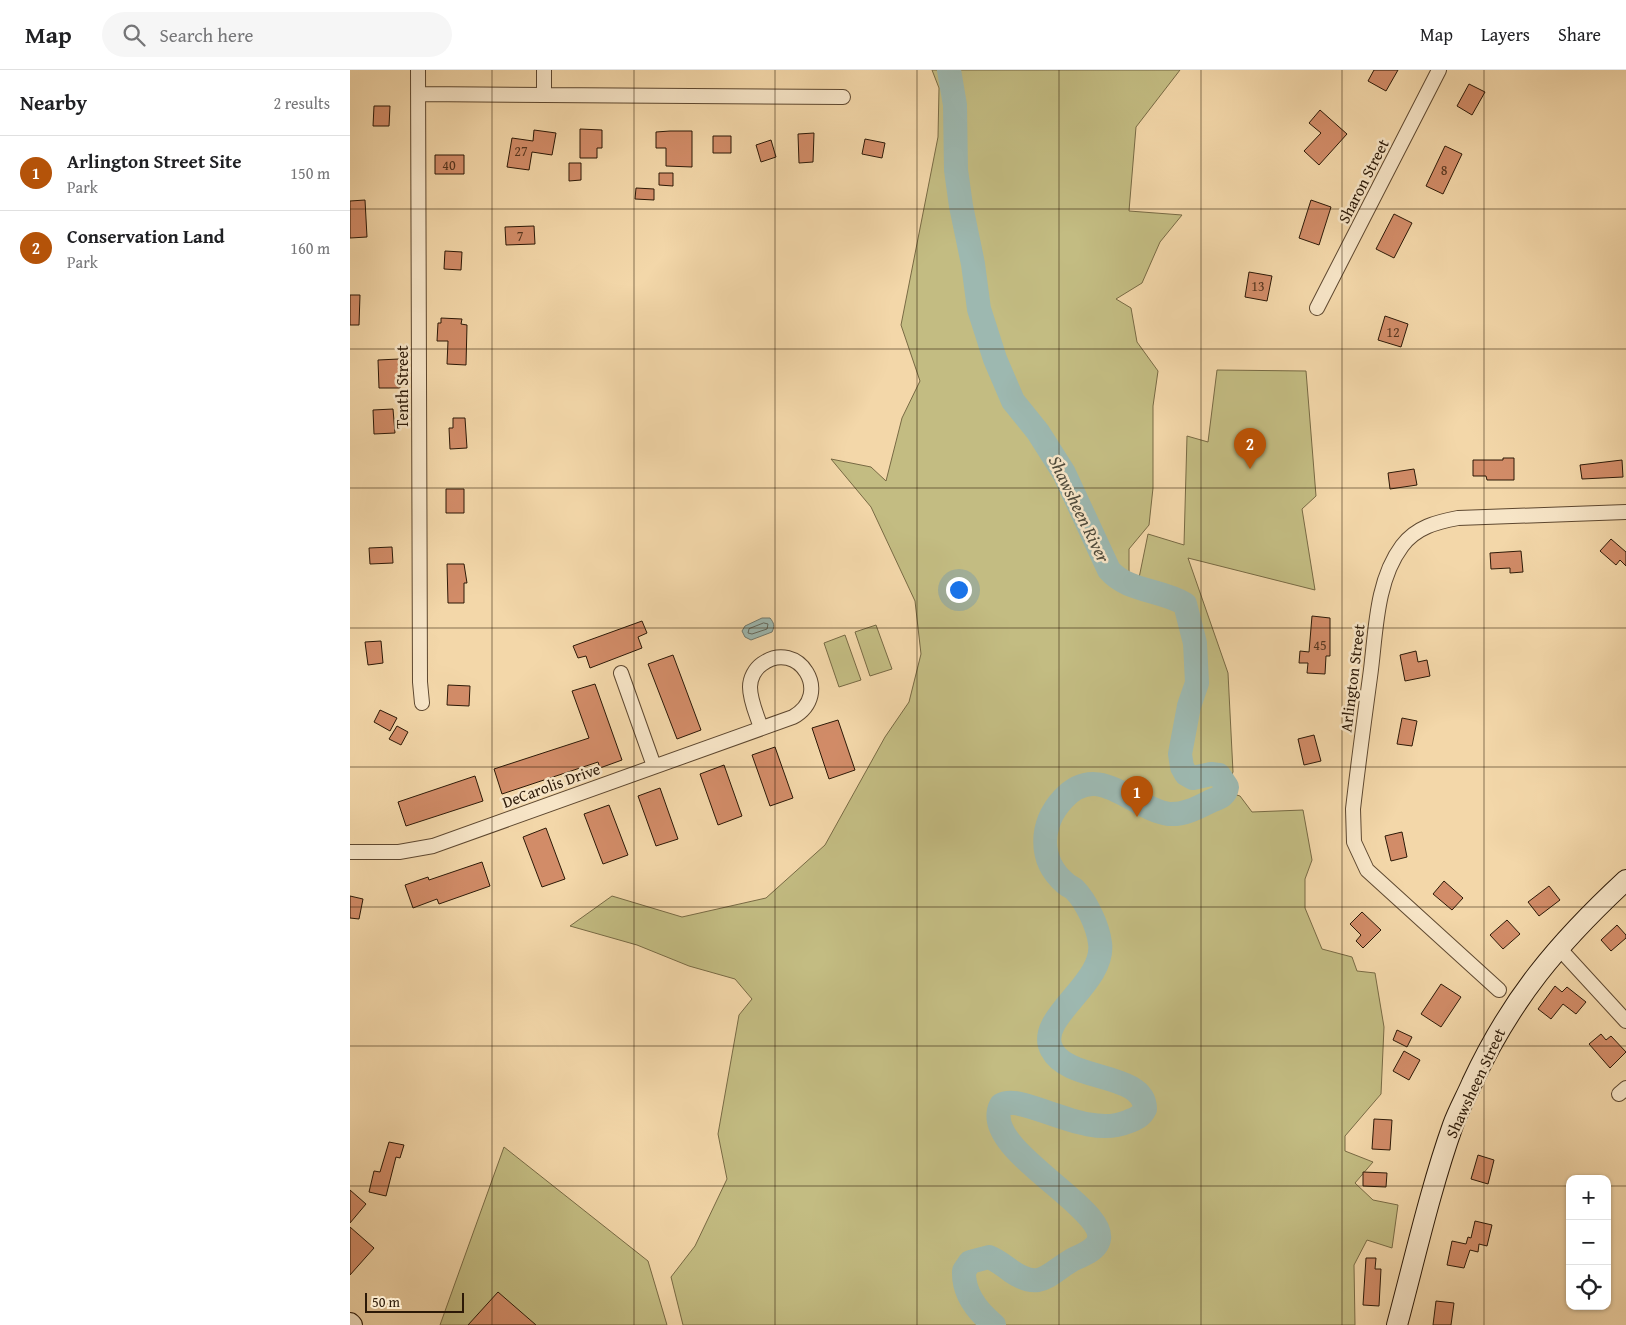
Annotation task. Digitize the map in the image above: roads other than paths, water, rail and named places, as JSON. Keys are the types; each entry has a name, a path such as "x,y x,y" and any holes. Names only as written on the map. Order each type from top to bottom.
{"main road":[{"name":"Shawsheen Street","path":"1397,1325 1454,1123 1495,1036 1531,981 1558,947 1626,880"}],"street":[{"name":"Tenth Street","path":"418,70 420,682 422,703"},
{"path":"544,70 544,95"},
{"name":"Sharon Street","path":"1317,308 1439,70"},
{"path":"418,94 843,97"},
{"name":"Arlington Street","path":"1499,990 1377,881 1359,857 1354,842 1353,809 1379,611 1387,575 1398,552 1413,534 1426,526 1441,521 1458,518 1626,512"},
{"name":"DeCarolis Drive","path":"350,852 399,852 422,849 793,717 808,703 811,692 810,680 806,670 794,660 784,658 773,659 759,666 753,675 750,684 750,694 761,728"},
{"path":"621,673 654,766"},
{"path":"1558,947 1626,1021"}],"water":[{"path":"762,618 770,618 774,626 772,632 751,640 745,637 742,631 745,626"}],"waterway":[{"name":"Shawsheen River","path":"949,70 955,105 956,170 961,206 973,264 979,309 995,359 1013,401 1038,432 1064,473 1109,570 1125,582 1165,595 1185,604 1195,643 1197,683 1189,706 1180,754 1182,767 1186,774 1193,778 1211,774 1219,775 1227,787 1225,793 1221,796 1201,806 1185,812 1169,814 1155,810 1103,785 1090,784 1076,788 1063,799 1050,819 1046,830 1045,842 1050,864 1056,874 1074,889 1083,900 1094,922 1100,943 1099,958 1092,973 1053,1026 1049,1038 1052,1050 1061,1060 1073,1068 1133,1089 1142,1097 1145,1109 1135,1119 1110,1126 1074,1121 1024,1105 1011,1103 1001,1105 999,1123 1009,1141 1027,1160 1088,1215 1098,1230 1097,1244 1092,1249 1043,1279 1029,1280 1021,1277 989,1257 970,1262 964,1271 964,1279 969,1295 977,1308 994,1325"}],"place":[{"name":"Conservation Land","path":"1250,469"},
{"name":"Arlington Street Site","path":"1137,817"}]}
